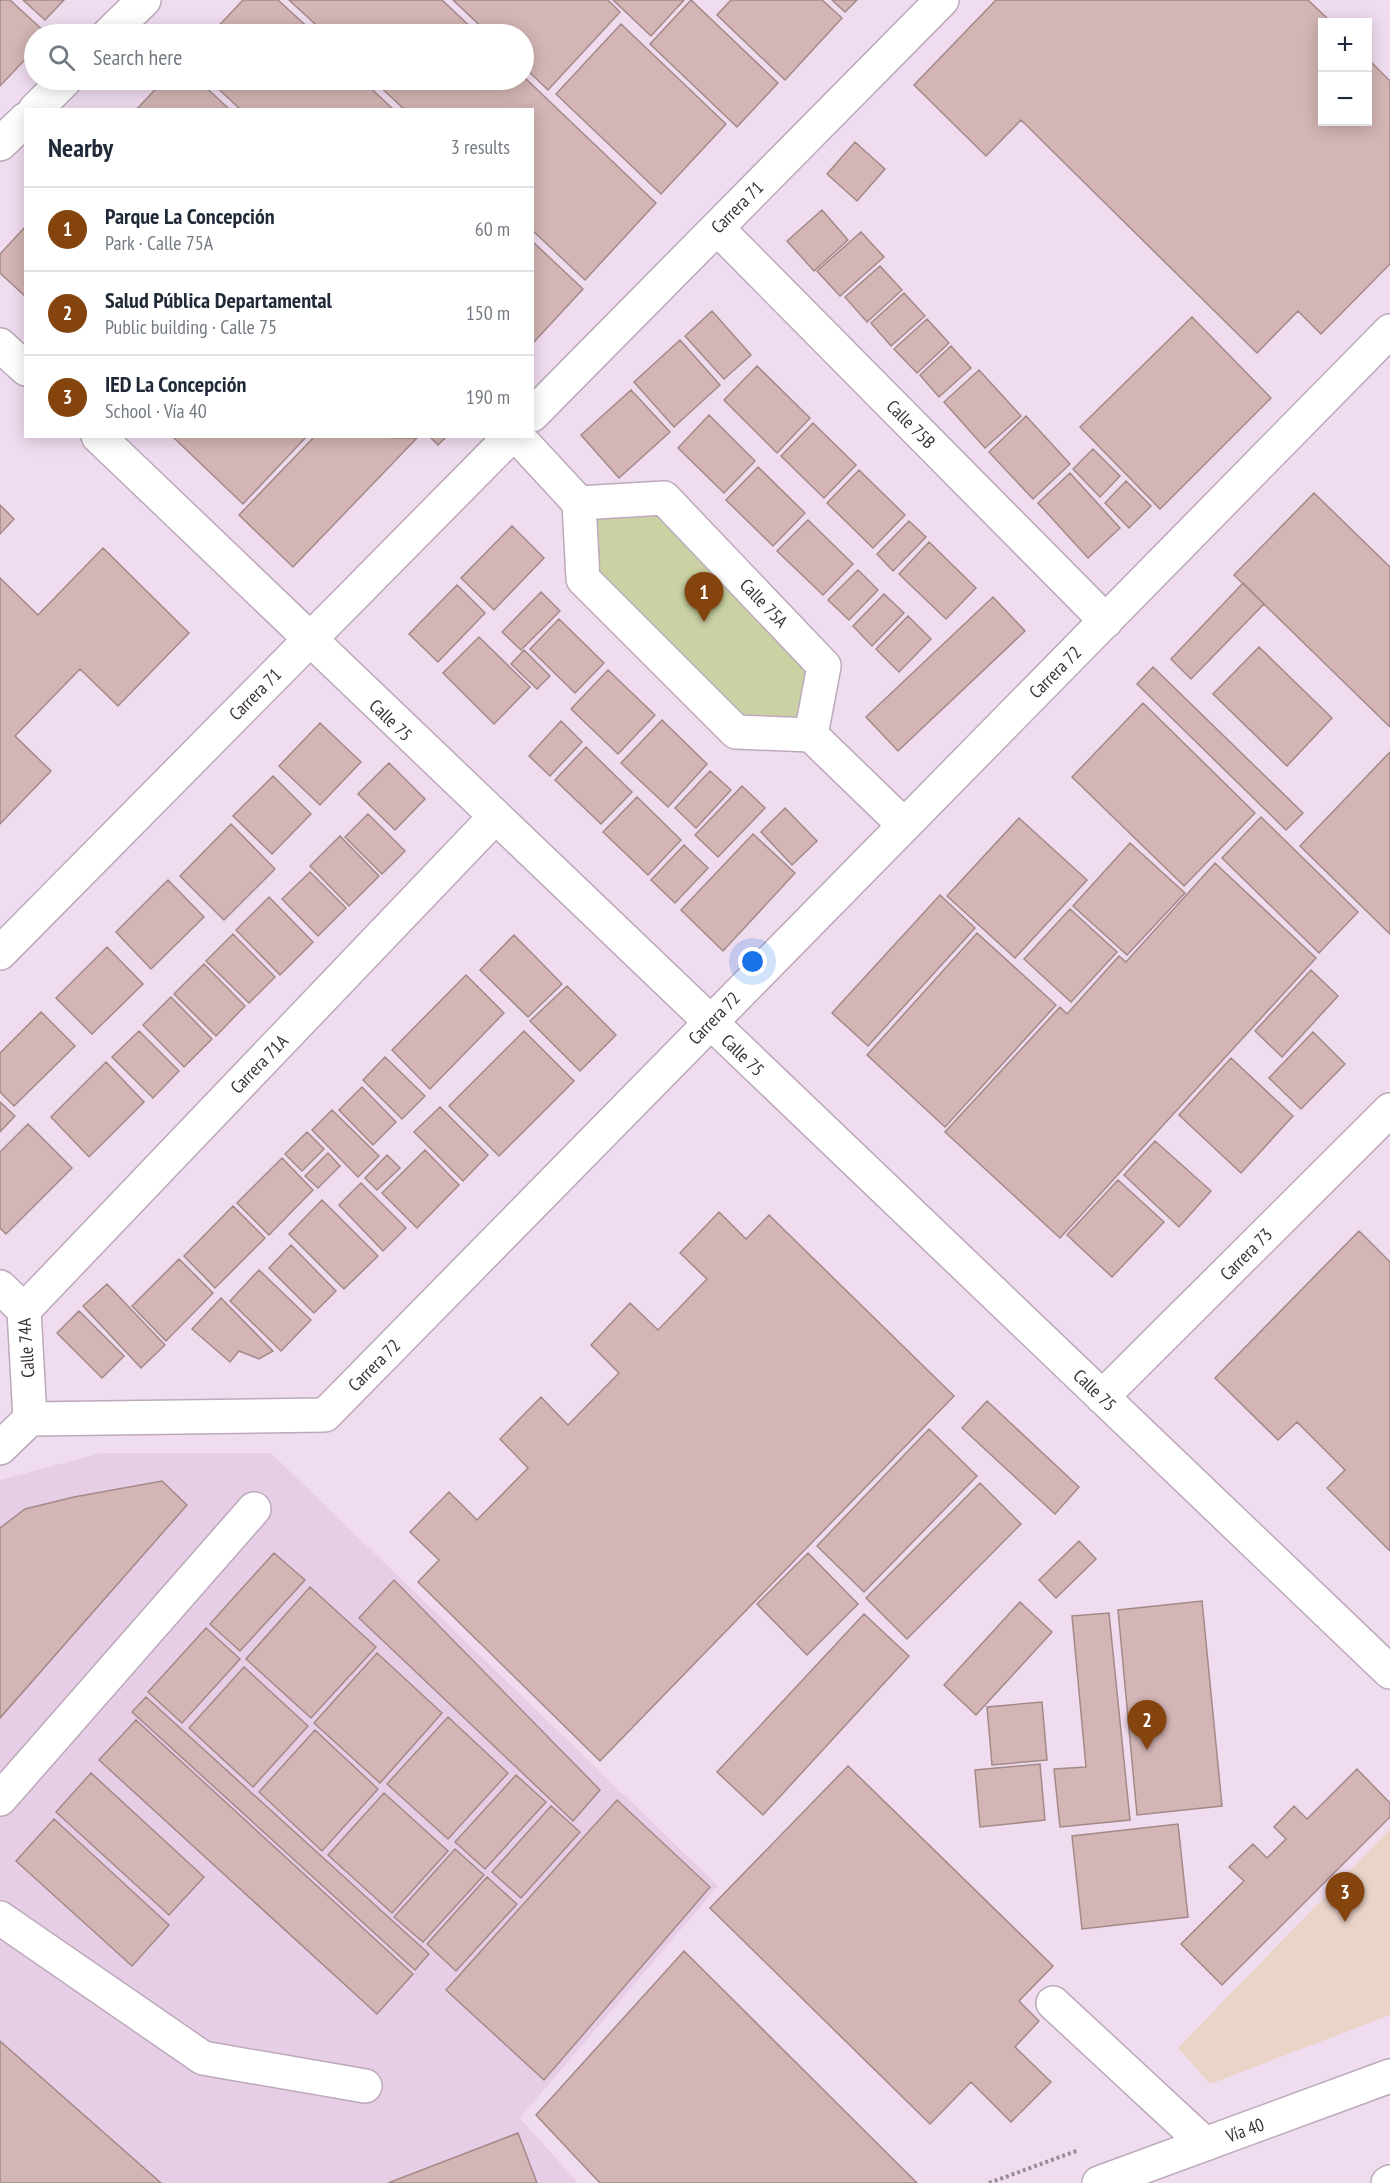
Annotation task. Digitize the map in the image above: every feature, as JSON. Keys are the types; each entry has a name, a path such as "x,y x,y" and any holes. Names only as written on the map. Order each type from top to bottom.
{"main road":[{"path":"119,24 144,0"},
{"name":"Carrera 71","path":"534,413 942,0"},
{"path":"37,108 54,90"},
{"path":"0,144 24,121"},
{"name":"Calle 75B","path":"717,228 1106,621"},
{"name":"Carrera 72","path":"30,1419 325,1415 1390,331"},
{"path":"0,345 24,367"},
{"name":"Calle 75","path":"100,438 494,818 1390,1672"},
{"name":"Carrera 71","path":"0,953 509,438"},
{"path":"519,438 579,503 584,579 693,690 736,732 811,735 904,825"},
{"name":"Calle 75A","path":"579,503 664,498 824,666 811,735"},
{"name":"Carrera 71A","path":"24,1310 494,818"},
{"name":"Carrera 73","path":"1102,1397 1390,1110"},
{"name":"Calle 74A","path":"0,1287 24,1310 30,1419"},
{"path":"0,1448 30,1419"},
{"path":"0,1799 254,1509"},
{"path":"0,1918 202,2058 365,2086"},
{"path":"1053,2003 1204,2144"},
{"name":"Vía 40","path":"1099,2183 1390,2076"}],"shaded area":[{"path":"101,1453 271,1453 718,1886 520,2118 578,2183 0,2183 0,1480"},
{"path":"1390,1829 1390,2015 1210,2084 1178,2048"}],"green space":[{"path":"657,509 815,668 803,726 739,723 591,576 588,511"}],"building":[{"path":"0,0 10,0 36,24 24,24 24,61 0,86"},
{"path":"23,0 64,0 45,20"},
{"path":"243,0 278,0 304,24 220,24"},
{"path":"289,0 442,0 467,24 315,24"},
{"path":"453,0 608,0 620,12 548,90 534,77 534,24 478,24"},
{"path":"613,0 684,0 651,36"},
{"path":"691,0 778,83 737,127 650,44"},
{"path":"731,0 822,0 842,18 785,80 717,15"},
{"path":"832,0 857,0 845,12"},
{"path":"996,0 1308,0 1327,18 1318,18 1318,126 1372,126 1372,63 1390,81 1390,264 1321,334 1298,311 1257,353 1021,120 986,156 914,85"},
{"path":"621,24 726,124 661,194 556,94"},
{"path":"534,87 656,203 585,280 534,232 534,108 403,108 384,90 534,90"},
{"path":"155,90 209,90 228,108 138,108"},
{"path":"220,90 373,90 392,108 239,108"},
{"path":"855,142 885,169 857,201 827,174"},
{"path":"822,210 848,240 814,271 787,241"},
{"path":"24,228 24,295 0,273 0,254"},
{"path":"861,232 884,257 840,296 817,271"},
{"path":"534,243 583,289 534,342"},
{"path":"880,266 902,290 867,322 845,297"},
{"path":"904,293 925,316 891,346 871,323"},
{"path":"712,311 751,355 724,379 685,336"},
{"path":"1192,317 1271,398 1160,509 1080,427"},
{"path":"927,319 949,343 917,373 894,349"},
{"path":"680,340 720,385 674,427 634,382"},
{"path":"951,346 971,368 939,397 920,375"},
{"path":"757,366 810,418 777,453 724,400"},
{"path":"979,370 1021,416 985,448 944,402"},
{"path":"631,390 670,432 619,478 581,435"},
{"path":"709,415 755,461 724,493 678,448"},
{"path":"1026,416 1070,464 1033,499 989,452"},
{"path":"813,423 856,465 824,498 781,456"},
{"path":"174,438 305,438 243,504"},
{"path":"313,438 417,438 293,567 239,515"},
{"path":"431,438 445,438 438,445"},
{"path":"1093,449 1120,476 1100,497 1073,469"},
{"path":"758,467 805,513 773,546 726,500"},
{"path":"859,470 905,515 873,548 827,503"},
{"path":"1070,473 1120,528 1088,558 1038,503"},
{"path":"1126,481 1151,506 1129,528 1105,503"},
{"path":"1314,493 1390,567 1390,727 1234,575"},
{"path":"0,505 14,519 0,534"},
{"path":"808,520 853,564 823,595 777,551"},
{"path":"909,521 926,537 893,571 877,554"},
{"path":"512,526 544,558 494,610 461,578"},
{"path":"929,542 976,588 946,619 899,574"},
{"path":"103,548 189,633 118,706 80,669 15,736 51,771 0,824 0,578 38,615"},
{"path":"858,570 878,590 849,620 828,600"},
{"path":"1243,583 1264,604 1191,679 1171,659"},
{"path":"457,585 485,613 438,662 409,634"},
{"path":"541,592 560,611 521,650 502,632"},
{"path":"884,594 904,613 872,646 853,626"},
{"path":"993,597 1025,631 898,751 866,717"},
{"path":"908,616 931,639 899,672 876,649"},
{"path":"559,619 604,663 575,693 530,649"},
{"path":"479,637 530,687 494,724 443,673"},
{"path":"1259,647 1332,718 1287,766 1213,694"},
{"path":"524,650 550,676 537,689 511,664"},
{"path":"1153,667 1303,813 1286,830 1137,684"},
{"path":"608,670 655,715 618,754 571,709"},
{"path":"1143,703 1255,813 1184,886 1072,777"},
{"path":"662,720 707,764 668,807 621,763"},
{"path":"561,721 582,742 550,776 529,756"},
{"path":"320,723 361,762 320,805 279,766"},
{"path":"586,747 632,792 601,824 555,780"},
{"path":"1390,752 1390,934 1300,846"},
{"path":"389,763 425,799 395,830 358,794"},
{"path":"710,771 731,790 696,828 675,808"},
{"path":"273,776 311,814 272,854 233,816"},
{"path":"742,786 765,808 718,857 695,835"},
{"path":"637,797 681,840 648,875 603,832"},
{"path":"785,808 817,841 792,865 761,832"},
{"path":"368,814 405,851 382,874 345,837"},
{"path":"1261,817 1358,912 1319,953 1222,858"},
{"path":"1019,818 1087,880 1015,958 947,896"},
{"path":"231,824 275,869 224,920 180,876"},
{"path":"753,834 795,873 723,951 681,910"},
{"path":"340,836 379,876 349,906 310,866"},
{"path":"1130,843 1185,893 1127,955 1073,906"},
{"path":"684,845 708,868 675,903 651,880"},
{"path":"1215,863 1316,958 1060,1238 945,1132 1060,1007 1067,1014 1119,956 1126,962"},
{"path":"310,872 346,908 318,936 282,899"},
{"path":"168,880 204,917 151,969 116,932"},
{"path":"940,895 975,928 868,1046 832,1013"},
{"path":"269,897 313,942 280,975 236,930"},
{"path":"1070,909 1117,952 1071,1002 1024,959"},
{"path":"977,933 1056,1005 945,1127 867,1055"},
{"path":"233,934 275,977 249,1003 206,961"},
{"path":"514,935 562,984 528,1017 480,970"},
{"path":"107,947 143,984 92,1034 56,998"},
{"path":"204,964 245,1006 216,1036 174,994"},
{"path":"1311,970 1338,996 1282,1057 1255,1031"},
{"path":"466,975 504,1013 430,1089 392,1050"},
{"path":"567,986 616,1035 580,1071 530,1021"},
{"path":"171,997 212,1039 184,1067 143,1025"},
{"path":"41,1012 75,1046 14,1106 0,1092 0,1053"},
{"path":"139,1031 179,1071 153,1098 112,1057"},
{"path":"524,1031 574,1081 499,1156 449,1106"},
{"path":"1313,1032 1345,1064 1301,1109 1269,1078"},
{"path":"385,1057 425,1096 402,1119 363,1080"},
{"path":"1231,1058 1293,1116 1241,1173 1179,1115"},
{"path":"106,1062 144,1102 89,1157 51,1117"},
{"path":"362,1087 396,1122 373,1145 339,1110"},
{"path":"0,1102 15,1116 0,1132"},
{"path":"440,1107 488,1155 463,1181 414,1132"},
{"path":"332,1110 379,1156 358,1177 312,1130"},
{"path":"28,1124 72,1168 6,1234 0,1228 0,1152"},
{"path":"307,1132 324,1149 302,1171 285,1154"},
{"path":"1155,1141 1211,1191 1179,1227 1124,1175"},
{"path":"425,1150 459,1185 417,1228 382,1193"},
{"path":"328,1153 340,1166 318,1188 305,1176"},
{"path":"387,1155 400,1168 377,1190 365,1178"},
{"path":"282,1158 313,1190 269,1235 237,1203"},
{"path":"1118,1180 1164,1222 1112,1277 1067,1235"},
{"path":"361,1183 406,1228 383,1251 339,1205"},
{"path":"322,1200 378,1256 344,1289 289,1234"},
{"path":"233,1206 265,1238 215,1288 184,1256"},
{"path":"719,1212 746,1239 769,1215 954,1396 600,1761 418,1582 439,1560 410,1532 449,1492 477,1520 528,1468 500,1439 541,1397 568,1425 619,1373 591,1345 630,1303 658,1330 707,1279 680,1253"},
{"path":"1359,1231 1390,1262 1390,1551 1327,1488 1345,1470 1297,1422 1278,1440 1215,1378"},
{"path":"291,1245 336,1291 314,1313 269,1268"},
{"path":"179,1259 213,1293 166,1341 132,1306"},
{"path":"259,1270 311,1320 281,1351 230,1301"},
{"path":"107,1284 165,1345 141,1368 83,1306"},
{"path":"221,1298 273,1351 259,1359 239,1351 230,1362 192,1329"},
{"path":"79,1311 124,1356 102,1378 57,1333"},
{"path":"987,1401 1079,1487 1055,1514 962,1428"},
{"path":"929,1429 977,1476 864,1592 817,1546"},
{"path":"162,1481 187,1505 0,1718 0,1528 25,1509 74,1497"},
{"path":"980,1483 1021,1524 907,1639 866,1598"},
{"path":"1079,1541 1096,1559 1056,1598 1039,1580"},
{"path":"274,1553 305,1580 240,1651 210,1624"},
{"path":"808,1553 858,1604 807,1655 757,1604"},
{"path":"394,1580 600,1790 573,1821 359,1618"},
{"path":"310,1587 376,1647 311,1718 246,1659"},
{"path":"1202,1601 1222,1806 1137,1815 1118,1610"},
{"path":"1020,1602 1052,1632 976,1715 944,1685"},
{"path":"1109,1613 1130,1820 1060,1827 1054,1769 1086,1767 1072,1616"},
{"path":"864,1614 909,1656 763,1815 717,1772"},
{"path":"206,1628 240,1659 182,1723 148,1692"},
{"path":"377,1653 442,1713 380,1783 314,1723"},
{"path":"244,1667 308,1726 253,1787 189,1728"},
{"path":"146,1697 429,1954 415,1970 132,1712"},
{"path":"1042,1702 1047,1760 992,1765 987,1707"},
{"path":"448,1717 508,1773 448,1839 387,1784"},
{"path":"136,1720 413,1974 377,2014 99,1760"},
{"path":"315,1730 378,1789 322,1851 259,1792"},
{"path":"1040,1764 1045,1820 980,1827 975,1770"},
{"path":"848,1766 1053,1966 1019,2001 1039,2021 1015,2047 1051,2082 1011,2122 971,2082 930,2124 710,1908"},
{"path":"1357,1769 1390,1803 1390,1817 1222,1985 1181,1944 1244,1881 1229,1867 1253,1844 1267,1858 1286,1839 1274,1827 1294,1806 1307,1819"},
{"path":"91,1773 204,1877 169,1915 56,1812"},
{"path":"516,1775 546,1802 485,1869 455,1842"},
{"path":"384,1793 448,1851 392,1913 328,1855"},
{"path":"617,1800 710,1887 544,2080 446,1990"},
{"path":"551,1806 580,1832 521,1898 492,1872"},
{"path":"54,1819 169,1925 132,1966 16,1861"},
{"path":"1178,1824 1188,1917 1082,1929 1072,1836"},
{"path":"455,1849 484,1875 423,1942 394,1917"},
{"path":"487,1877 517,1904 456,1971 427,1944"},
{"path":"684,1951 917,2183 600,2183 536,2115"},
{"path":"0,2041 161,2183 0,2183"},
{"path":"518,2133 537,2183 388,2183"}],"place":[{"name":"Parque La Concepción","path":"704,622"},
{"name":"Salud Pública Departamental","path":"1147,1750"},
{"name":"IED La Concepción","path":"1345,1922"}]}
